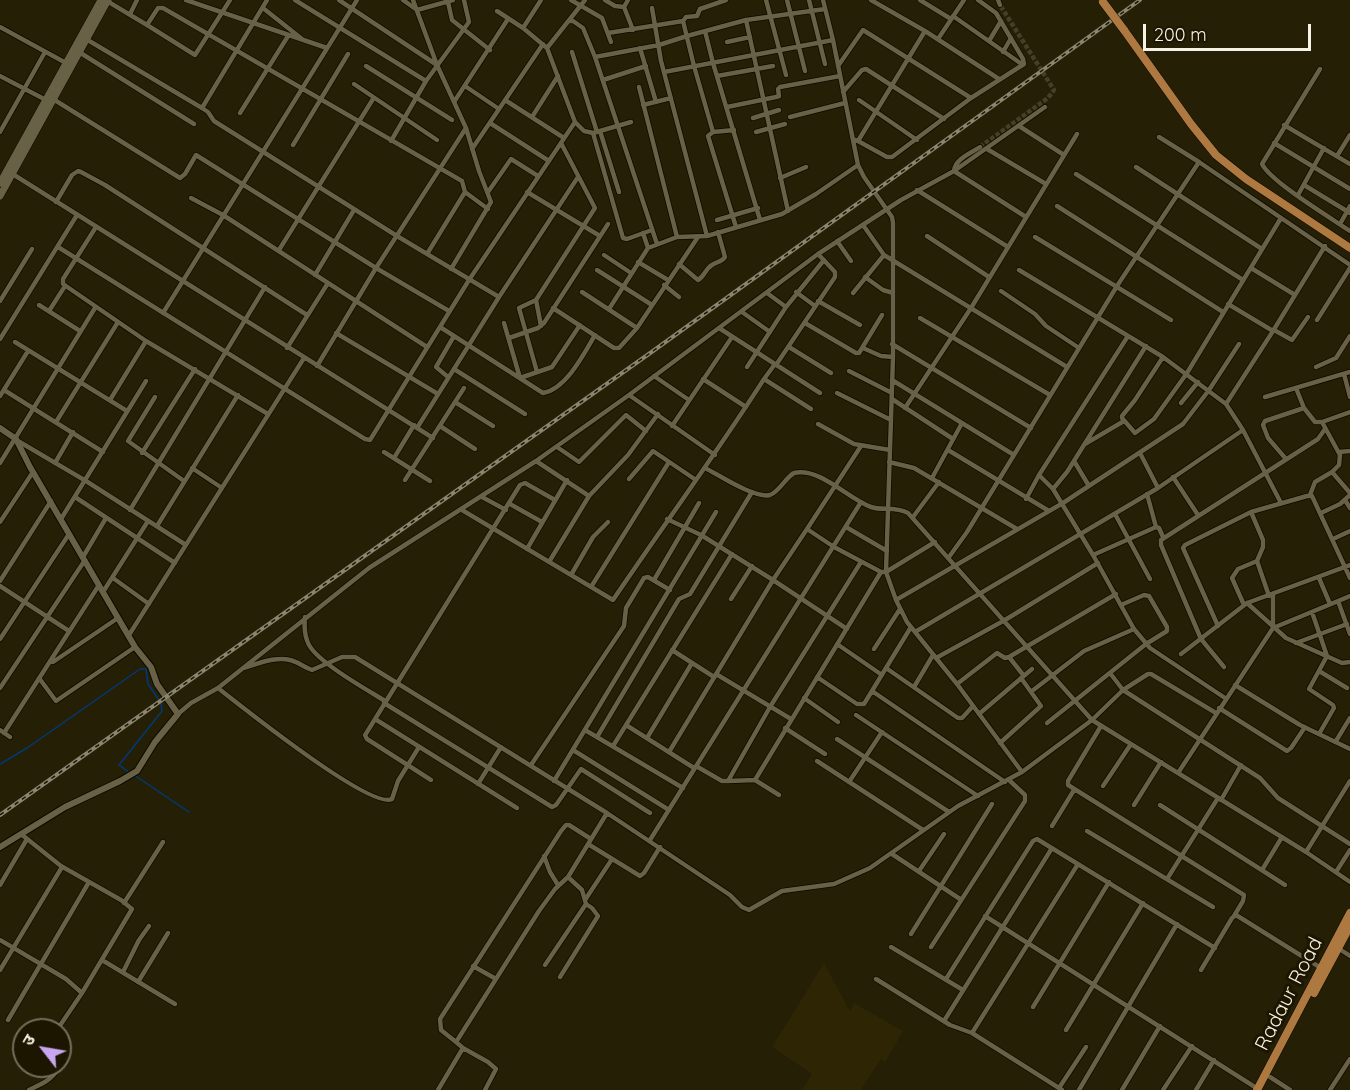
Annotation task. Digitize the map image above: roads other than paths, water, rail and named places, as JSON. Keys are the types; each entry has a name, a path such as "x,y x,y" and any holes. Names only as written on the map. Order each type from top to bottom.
{"main road":[{"path":"0,196 9,172 79,52 105,0"},
{"path":"50,100 66,63 105,0"},
{"path":"1102,1 1216,155 1246,179 1350,248"},
{"path":"0,183 9,172"},
{"name":"Radaur Road","path":"1260,1090 1270,1077 1336,947 1350,913"},
{"name":"Radaur Road","path":"1260,1090 1321,968 1350,926"}],"street":[{"path":"105,0 195,56 230,0"},
{"path":"130,14 137,0"},
{"path":"186,0 327,48"},
{"path":"202,108 267,0"},
{"path":"295,0 426,81"},
{"path":"339,0 437,65"},
{"path":"163,313 357,0"},
{"path":"403,0 417,10"},
{"path":"412,0 437,65 466,128 491,202 451,269"},
{"path":"391,141 426,81 469,19 464,0"},
{"path":"523,28 541,0"},
{"path":"571,0 602,18 610,42"},
{"path":"472,149 545,46 570,21 585,0"},
{"path":"605,0 615,6 624,7"},
{"path":"624,7 628,0"},
{"path":"608,33 683,21 686,17 697,16 700,9 726,0"},
{"path":"765,0 786,75"},
{"path":"787,0 805,71"},
{"path":"809,0 825,64"},
{"path":"754,780 884,572 887,551 893,357 893,223 858,165 855,141 823,0"},
{"path":"871,0 938,39 999,79"},
{"path":"920,0 989,41 1023,65"},
{"path":"938,39 964,0"},
{"path":"978,0 994,11 1001,21 1023,59 1023,65"},
{"path":"417,10 451,1 452,20 490,50"},
{"path":"147,25 161,7 391,141 440,167 462,181 465,192 488,209"},
{"path":"624,7 633,30"},
{"path":"263,8 304,40"},
{"path":"652,8 664,72 707,236"},
{"path":"595,57 659,45 746,20 825,9"},
{"path":"497,11 545,46 575,122 584,131 597,132 631,122"},
{"path":"454,102 490,50 508,18"},
{"path":"746,20 788,211"},
{"path":"570,21 583,28 595,57 657,244"},
{"path":"683,21 713,132"},
{"path":"989,41 1001,21"},
{"path":"0,27 66,63"},
{"path":"838,66 863,30 971,98"},
{"path":"705,31 760,220"},
{"path":"855,141 925,31"},
{"path":"240,113 288,36"},
{"path":"727,42 750,37"},
{"path":"1003,52 1011,38"},
{"path":"86,39 202,108 214,121 354,210 499,297"},
{"path":"664,72 833,40"},
{"path":"640,48 656,102"},
{"path":"0,132 45,52"},
{"path":"79,52 194,124"},
{"path":"572,52 619,192"},
{"path":"293,145 348,54"},
{"path":"855,141 890,158 918,140 971,98 1023,65"},
{"path":"366,66 452,120"},
{"path":"603,80 646,66"},
{"path":"717,76 772,66"},
{"path":"843,92 864,69 944,119"},
{"path":"1320,69 1263,159 1263,167 1298,195 1350,231"},
{"path":"0,76 50,100 180,178 185,174 196,155 449,312"},
{"path":"532,117 558,76"},
{"path":"727,107 778,97 777,89 780,87 840,76"},
{"path":"354,84 373,99 437,140"},
{"path":"465,86 499,109"},
{"path":"639,87 677,237"},
{"path":"643,105 671,98"},
{"path":"279,250 373,99"},
{"path":"505,100 564,138"},
{"path":"859,100 918,140"},
{"path":"790,117 845,103"},
{"path":"0,847 65,807 137,771 155,742 178,714 191,703 218,688 369,568 536,461 629,395 818,254 917,190 954,171 1045,107"},
{"path":"753,118 779,110"},
{"path":"58,247 367,440 372,438 469,280 575,122"},
{"path":"490,123 549,161"},
{"path":"756,132 784,124"},
{"path":"1284,125 1350,164"},
{"path":"1019,126 1064,155"},
{"path":"317,366 355,301 466,128"},
{"path":"734,130 713,132 708,136 736,227"},
{"path":"597,132 623,238 627,239 652,230"},
{"path":"905,408 971,308 1077,134"},
{"path":"1337,156 1350,135"},
{"path":"1159,137 1324,246 1350,266 1317,320"},
{"path":"537,372 519,308 536,300 595,208 561,143"},
{"path":"1274,143 1350,189"},
{"path":"954,171 955,164 980,147"},
{"path":"1298,195 1324,148"},
{"path":"987,149 1046,184"},
{"path":"488,192 511,159 538,176"},
{"path":"949,557 982,508 1117,286 1198,162"},
{"path":"609,309 648,248 677,237 707,236 788,211 816,195 858,165"},
{"path":"780,178 806,167"},
{"path":"1136,167 1262,249"},
{"path":"56,202 72,175 78,171 105,185 307,315"},
{"path":"954,171 1026,217"},
{"path":"9,172 433,438"},
{"path":"1076,174 1243,280"},
{"path":"394,458 578,177"},
{"path":"1304,185 1349,210 1340,224"},
{"path":"917,190 1008,248"},
{"path":"427,254 465,192"},
{"path":"527,192 600,236"},
{"path":"191,198 279,250 427,347"},
{"path":"1057,207 1223,312"},
{"path":"717,220 758,208"},
{"path":"315,275 354,210"},
{"path":"0,339 2,331 77,215"},
{"path":"1163,357 1122,416 1135,433 1154,419 1187,373 1281,218"},
{"path":"509,338 526,334 541,326 608,224"},
{"path":"863,225 884,255 1067,367"},
{"path":"96,227 62,282 65,286 146,341 268,414"},
{"path":"679,264 698,280 702,278 710,265 722,261 725,257 718,232"},
{"path":"643,233 648,248"},
{"path":"927,236 989,277"},
{"path":"553,308 617,349 637,328 698,237"},
{"path":"1035,237 1172,321"},
{"path":"837,242 851,261"},
{"path":"1226,404 1324,246"},
{"path":"0,301 32,249"},
{"path":"462,510 613,600 667,519 715,455 835,277 835,272 818,254"},
{"path":"604,255 631,273"},
{"path":"853,293 884,255"},
{"path":"747,367 796,292 824,260"},
{"path":"638,262 668,280"},
{"path":"1251,268 1295,295"},
{"path":"597,270 652,305"},
{"path":"1019,270 1163,357 1226,404 1243,430 1281,502"},
{"path":"865,277 883,290 893,293"},
{"path":"287,348 328,283"},
{"path":"664,285 679,297"},
{"path":"49,311 65,286"},
{"path":"130,510 265,287"},
{"path":"1001,291 1079,348"},
{"path":"582,292 637,328"},
{"path":"767,292 786,307"},
{"path":"796,292 815,306"},
{"path":"536,300 541,326"},
{"path":"818,301 860,325"},
{"path":"1228,304 1292,340 1308,317"},
{"path":"39,305 80,331"},
{"path":"0,463 95,308"},
{"path":"741,312 770,332"},
{"path":"805,323 859,353 882,315"},
{"path":"920,318 1050,395"},
{"path":"56,422 118,322"},
{"path":"504,322 520,378"},
{"path":"520,378 552,367 580,325"},
{"path":"440,327 543,393 550,390 575,368 595,335"},
{"path":"719,328 820,393"},
{"path":"336,333 438,393"},
{"path":"448,377 436,367 454,336"},
{"path":"1026,499 1128,336"},
{"path":"1316,367 1336,358 1350,336"},
{"path":"672,426 732,337"},
{"path":"110,400 146,341"},
{"path":"15,342 127,411"},
{"path":"892,344 1031,428"},
{"path":"896,600 1063,503 1187,421 1239,344"},
{"path":"1053,489 1074,461 1146,346"},
{"path":"789,347 831,373"},
{"path":"863,348 881,356 893,357"},
{"path":"0,396 28,351"},
{"path":"129,635 304,358"},
{"path":"142,453 195,369"},
{"path":"454,369 525,414"},
{"path":"849,371 892,396 905,408 953,439"},
{"path":"1265,397 1347,373 1350,397"},
{"path":"654,376 689,400"},
{"path":"703,379 746,407"},
{"path":"765,379 811,409"},
{"path":"892,380 1014,455"},
{"path":"61,519 146,381"},
{"path":"1181,403 1198,382"},
{"path":"405,480 464,388"},
{"path":"1296,388 1304,408 1315,422 1349,414"},
{"path":"4,390 103,452"},
{"path":"837,393 891,420"},
{"path":"157,526 238,395"},
{"path":"629,395 715,455"},
{"path":"155,398 128,441 184,481"},
{"path":"455,402 494,426"},
{"path":"615,405 646,431"},
{"path":"1286,459 1268,438 1263,425 1266,421 1304,408"},
{"path":"549,562 589,496 628,455 658,414"},
{"path":"556,447 579,462 626,415"},
{"path":"1083,445 1124,421"},
{"path":"1310,495 1315,482 1332,472 1341,459 1322,422"},
{"path":"932,478 962,423"},
{"path":"818,424 850,443 890,450"},
{"path":"440,426 475,449"},
{"path":"0,428 186,545"},
{"path":"1224,667 1201,639 1160,542 1163,537 1318,439 1326,429"},
{"path":"915,632 1158,488 1243,430"},
{"path":"55,463 73,432"},
{"path":"16,440 135,647 151,667 157,684 178,714"},
{"path":"669,752 773,580 861,446"},
{"path":"948,450 1049,511"},
{"path":"1339,452 1350,451"},
{"path":"384,452 430,481"},
{"path":"629,479 651,452 696,480"},
{"path":"1140,453 1158,488"},
{"path":"536,461 589,496"},
{"path":"1074,461 1089,486"},
{"path":"591,587 669,462"},
{"path":"889,462 909,465 1017,530"},
{"path":"192,468 222,488"},
{"path":"705,468 762,495 770,495 790,476 799,472 810,473 873,508 888,507 904,511 949,557 1092,720 1306,852 1350,882"},
{"path":"0,522 33,472"},
{"path":"1332,472 1348,496 1350,508"},
{"path":"1039,475 1063,503 1134,629 1146,644 1225,698"},
{"path":"1173,477 1198,515"},
{"path":"527,549 567,480"},
{"path":"912,517 939,482"},
{"path":"430,780 366,737 385,702 520,485 524,483 555,500"},
{"path":"597,737 679,599 690,594 752,492"},
{"path":"1147,494 1156,526 1163,537"},
{"path":"1218,626 1183,550 1184,546 1251,512 1310,495"},
{"path":"1310,495 1314,498 1348,566 1350,578"},
{"path":"1321,513 1348,496"},
{"path":"482,497 506,510"},
{"path":"75,498 175,563"},
{"path":"0,581 51,501"},
{"path":"650,840 861,501"},
{"path":"654,580 699,503"},
{"path":"510,504 542,522"},
{"path":"554,781 716,512"},
{"path":"1251,512 1263,540 1263,547 1257,561 1238,569 1233,575 1234,587 1245,604 1273,628 1296,643 1350,668"},
{"path":"1115,514 1150,579"},
{"path":"0,688 84,558 106,518"},
{"path":"667,519 701,535 847,629"},
{"path":"103,592 148,521"},
{"path":"571,575 595,534 608,522"},
{"path":"1093,555 1156,526"},
{"path":"846,527 887,551"},
{"path":"807,529 834,547 884,572 900,609 911,627 957,684 1022,772"},
{"path":"1333,539 1350,531"},
{"path":"0,639 70,533"},
{"path":"884,572 935,542"},
{"path":"612,746 732,554"},
{"path":"1257,561 1271,595 1273,628"},
{"path":"728,781 861,562"},
{"path":"914,687 934,657 1005,620 1098,563"},
{"path":"1181,654 1245,604 1348,566"},
{"path":"731,599 752,567"},
{"path":"531,765 624,626 625,610 644,578 648,576 670,590"},
{"path":"112,578 149,604"},
{"path":"1318,578 1330,604"},
{"path":"10,737 2,731 99,585"},
{"path":"0,586 69,631"},
{"path":"957,684 997,653 1005,658 1009,657 1116,594"},
{"path":"1047,723 1146,644 1165,633 1167,629 1147,595 1121,605"},
{"path":"1178,773 1273,628 1350,596"},
{"path":"1338,601 1350,634"},
{"path":"874,650 900,609"},
{"path":"1312,612 1327,656 1309,689 1334,706 1319,734"},
{"path":"305,617 304,631 308,645 328,663 385,702 552,807 556,805 581,769 650,813"},
{"path":"50,661 53,662 118,618"},
{"path":"1296,643 1347,624"},
{"path":"817,677 860,705 864,704 911,627"},
{"path":"1032,691 1084,651 1134,629"},
{"path":"837,644 882,675"},
{"path":"39,678 56,701 135,647"},
{"path":"672,650 791,719"},
{"path":"243,668 279,659 297,662 312,670 342,657 354,657 650,840 749,910 782,891 826,885 845,880 870,868 949,812 1022,772 1092,720 1123,690 1148,674 1287,751 1305,727"},
{"path":"1000,743 1040,709 1040,704 1009,657"},
{"path":"1342,663 1350,662"},
{"path":"647,738 692,663"},
{"path":"886,668 958,718 962,718 973,706"},
{"path":"979,714 1032,669"},
{"path":"1319,671 1347,688"},
{"path":"1110,673 1123,690 1241,765 1264,782 1278,798 1350,844"},
{"path":"1235,685 1305,727 1350,749"},
{"path":"218,688 305,754 378,799 390,801 392,799 396,785 419,747"},
{"path":"872,691 1025,795 1024,801 931,946"},
{"path":"804,698 838,722"},
{"path":"856,715 978,796"},
{"path":"1336,741 1350,718"},
{"path":"375,719 517,808"},
{"path":"626,725 722,782 754,780 779,795"},
{"path":"1101,726 1068,781 1068,785 1244,895 1243,901 1201,970"},
{"path":"785,728 825,754"},
{"path":"585,730 682,788"},
{"path":"849,782 882,732"},
{"path":"837,739 949,812"},
{"path":"1103,786 1131,744"},
{"path":"478,784 501,747"},
{"path":"573,750 669,810"},
{"path":"818,762 923,830"},
{"path":"1134,805 1161,762"},
{"path":"1167,879 1241,765"},
{"path":"1306,852 1350,780"},
{"path":"1053,825 1074,790"},
{"path":"911,934 992,804"},
{"path":"1160,806 1285,885"},
{"path":"456,1042 539,911 558,885 568,877 607,813"},
{"path":"485,1090 496,1069 463,1048 441,1030 440,1019 566,825 573,827 612,859 640,876 660,847"},
{"path":"1088,831 1213,907"},
{"path":"21,834 62,867 132,909 65,1018"},
{"path":"919,871 944,834"},
{"path":"1262,870 1282,837"},
{"path":"946,979 1037,838 1215,948"},
{"path":"0,885 27,839"},
{"path":"124,903 163,842"},
{"path":"944,1021 1052,848"},
{"path":"1336,872 1350,850"},
{"path":"892,854 960,899"},
{"path":"544,856 558,885"},
{"path":"545,964 612,859"},
{"path":"972,1033 1078,864"},
{"path":"0,970 62,867"},
{"path":"560,977 598,916 586,902 582,890 568,877"},
{"path":"8,1020 89,882"},
{"path":"1033,1007 1109,882"},
{"path":"1066,1030 1143,903"},
{"path":"985,916 1059,965 1260,1090"},
{"path":"1234,916 1240,917 1321,968"},
{"path":"1079,1090 1177,924"},
{"path":"123,972 149,926"},
{"path":"138,982 168,933"},
{"path":"0,940 66,979 82,993"},
{"path":"891,947 963,990"},
{"path":"1336,947 1350,956"},
{"path":"102,960 175,1004"},
{"path":"473,966 496,979"},
{"path":"876,979 944,1021 972,1033 1060,1089 1086,1047"},
{"path":"1122,1090 1160,1026"},
{"path":"1163,1090 1192,1046"},
{"path":"438,1090 463,1048"},
{"path":"1330,1090 1350,1059"},
{"path":"1196,1090 1214,1060"},
{"path":"1270,1077 1290,1090"},
{"path":"29,1090 51,1078"}],"waterway":[{"path":"0,764 27,748 140,669 146,669 148,684 161,703 162,711 119,765 130,773"},
{"path":"134,775 189,812"}],"tunnel":[{"path":"980,147 1048,98 1054,90 1000,5"}],"railway":[{"path":"0,815 653,351 1140,0"}]}
